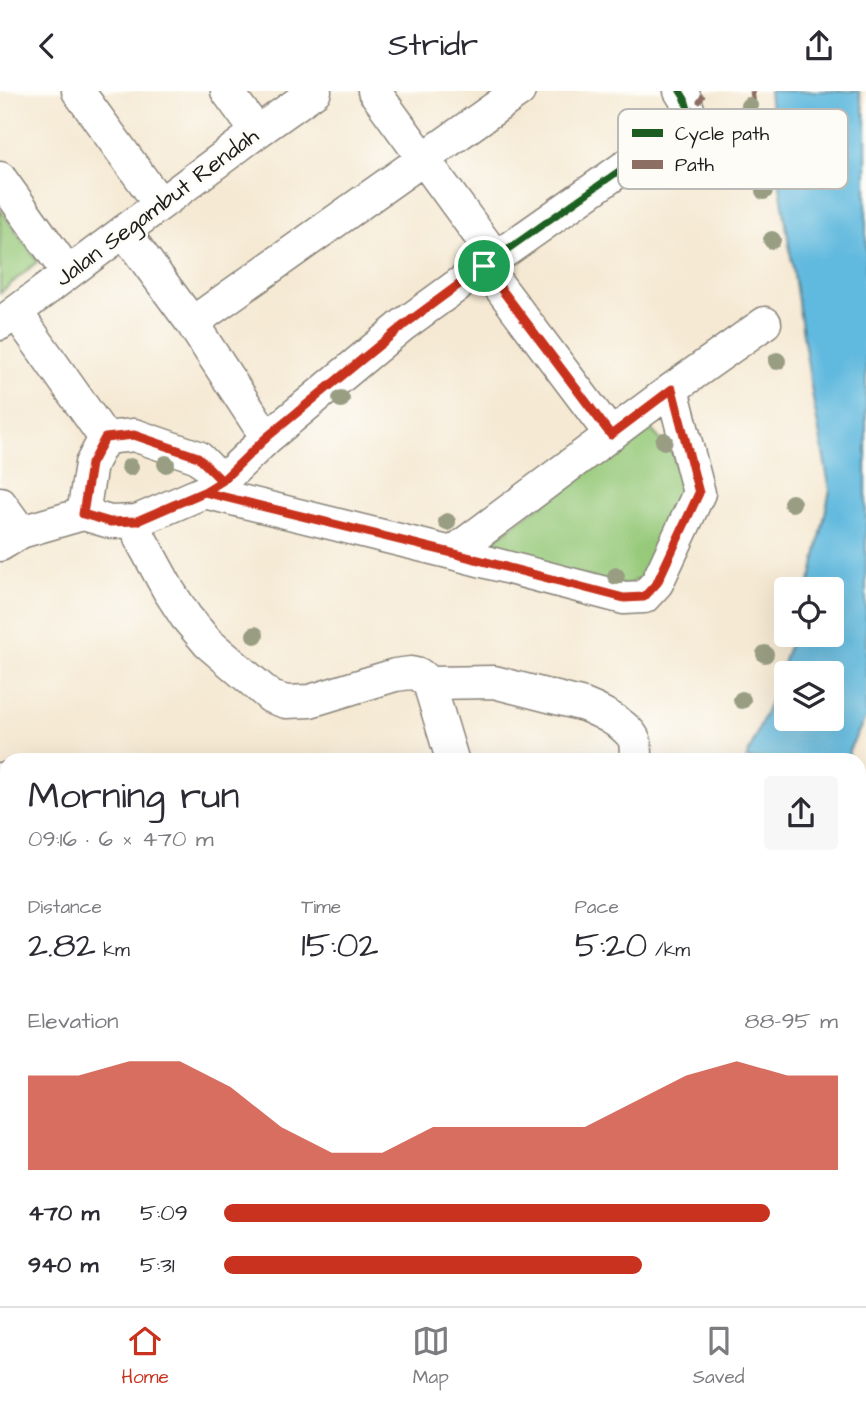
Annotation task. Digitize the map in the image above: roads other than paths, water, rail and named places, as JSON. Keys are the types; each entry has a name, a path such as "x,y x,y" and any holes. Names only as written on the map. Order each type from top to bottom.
{"street":[{"path":"78,91 160,204"},
{"path":"227,91 257,132"},
{"name":"Jalan Segambut Rendah","path":"8,318 315,91"},
{"path":"374,91 611,435"},
{"path":"192,323 519,91"},
{"path":"0,503 10,539 83,514 110,522 137,521 213,486 267,437 404,325 618,172"},
{"path":"0,178 68,273"},
{"path":"124,231 192,323 267,437"},
{"path":"8,318 105,438"},
{"path":"452,553 765,323"},
{"path":"105,438 134,435 198,457 213,486 624,598 644,597 657,583 699,493 672,389"},
{"path":"83,514 91,464 105,438"},
{"path":"137,521 140,538 186,617 208,643 271,697 286,702 310,701 395,675 494,682 598,711 629,731 635,741 636,753"},
{"path":"420,678 450,753"}],"water":[{"path":"769,91 859,91 866,121 866,717 849,753 749,753 774,693 774,731 844,731 844,661 784,661 788,647 844,647 844,577 811,577 830,490 780,189 848,189 848,109 771,109"}]}
